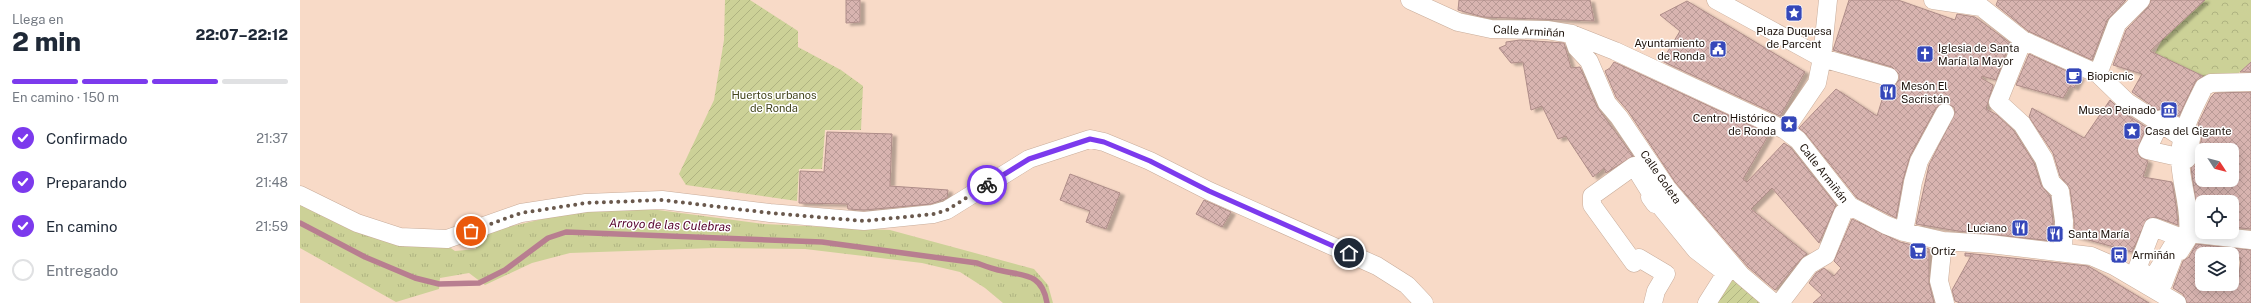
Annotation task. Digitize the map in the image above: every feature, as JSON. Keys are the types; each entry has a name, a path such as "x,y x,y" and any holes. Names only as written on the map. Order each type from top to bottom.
{"street":[{"name":"Calle Armiñán","path":"1410,0 1458,22 1491,29 1547,30 1572,34 1615,51 1785,130 1798,140 1850,206 1871,218 1904,232 1943,241 2091,256 2150,282 2176,303"},
{"path":"1716,0 1822,58 1889,77"},
{"path":"1785,130 1817,83 1822,58 1828,0"},
{"path":"1933,0 1983,4 2023,40 2098,74 2127,102 2184,135 2192,134 2187,159 2180,156 2148,150 2160,122"},
{"path":"2098,74 2117,24 2141,0"},
{"name":"Calle Goleta","path":"1572,34 1577,48 1589,61 1607,103 1619,117 1667,188 1741,275 1774,303"},
{"path":"2023,40 1998,102 2022,124 2044,159 2051,182 2060,191 2064,221 2063,252"},
{"path":"2184,135 2204,87 2212,83 2251,82"},
{"path":"1904,232 1913,182 1919,161 1945,114"},
{"path":"300,195 357,223 400,236 448,239 521,213 586,203 662,200 770,213 864,221 934,214 947,210 1029,159 1090,139 1104,142 1150,161 1209,191 1377,266 1407,286 1424,303"},
{"path":"2180,156 2190,222 2185,236 2175,242 2150,282 2138,269 2153,227 2185,236 2251,240"},
{"path":"1653,303 1656,291 1666,274 1639,258 1634,264 1592,205 1592,196 1634,166 1652,195 1650,197 1655,204 1658,202 1696,250 1726,273 1707,303"},
{"path":"1780,303 1809,265 1826,255 1842,213 1850,206"},
{"path":"1943,241 1939,281 1945,303"}],"green space":[{"name":"Huertos urbanos de Ronda","path":"725,0 750,0 798,31 798,47 841,70 863,86 861,130 825,130 822,169 799,169 797,201 686,185 679,174 714,100 724,40"},
{"path":"2205,0 2251,0 2251,62 2234,77 2202,78 2203,76 2155,53 2162,40"},
{"path":"300,201 442,242 455,251 476,249 478,234 586,209 658,210 764,224 890,230 1034,269 1048,285 1053,303 1003,303 985,288 960,272 922,263 805,249 714,248 570,253 532,263 485,285 469,273 440,278 439,289 396,302 300,248"},
{"path":"1726,273 1761,303 1707,303"}],"building":[{"path":"846,0 860,0 860,22 846,23"},
{"path":"1459,0 1590,0 1594,21 1483,17 1458,10"},
{"path":"1849,0 1898,0 1955,20 1957,14 1975,17 2010,43 1996,80 1982,76 1981,78 1993,85 1986,109 1997,115 2014,131 2034,163 2041,185 2050,196 2053,222 2053,241 1958,231 1916,224 1929,165 1955,113 1954,107 1945,103 1936,108 1910,156 1903,180 1896,218 1857,198 1806,134 1799,128 1836,89 1877,116 1886,87 1892,87 1899,80 1899,74 1892,67 1833,50"},
{"path":"1998,0 2126,0 2107,20 2092,60 2028,31 1996,5"},
{"path":"2151,0 2205,0 2150,51 2203,76 2195,82 2179,116 2166,109 2158,110 2132,92 2142,74 2113,65 2126,30 2148,7"},
{"name":"Ayuntamiento de Ronda","path":"1687,1 1805,72 1780,116 1662,61 1680,31 1660,15"},
{"path":"1520,40 1564,43 1571,68 1580,67 1597,107 1633,156 1606,173 1604,168 1593,177 1566,136 1558,139 1542,106 1531,110 1523,62 1511,63 1499,48 1506,45 1506,42"},
{"path":"2029,54 2080,77 2074,88 2070,86 2063,98 2016,85"},
{"path":"1614,62 1769,134 1743,179 1747,182 1784,143 1791,148 1836,205 1819,243 1772,188 1751,209 1807,254 1775,290 1748,267 1675,182 1628,111 1616,97 1605,71 1610,68"},
{"path":"2251,62 2251,72 2240,72"},
{"path":"2251,92 2251,229 2239,228 2239,195 2195,196 2191,168 2195,163 2195,187 2239,187 2239,143 2201,143 2202,136 2198,124 2211,97 2215,93"},
{"path":"2110,100 2121,111 2146,127 2137,151 2140,157 2148,161 2143,177 2172,182 2176,206 2178,225 2156,217 2147,219 2132,252 2074,236 2074,220 2070,189 2060,176 2053,153 2029,117 2032,108 2084,138"},
{"path":"827,132 892,134 890,186 948,190 947,198 931,204 864,210 848,209 847,204 799,203 800,171 824,172"},
{"path":"1070,174 1120,193 1106,229 1086,222 1090,211 1060,200"},
{"path":"1204,200 1231,212 1222,227 1196,214"},
{"path":"1852,219 1900,242 1929,249 1929,283 1934,303 1813,303 1822,295 1809,283 1816,273 1824,268 1834,276 1841,268 1834,261"},
{"path":"2196,244 2222,247 2195,247 2195,291 2239,291 2241,258 2239,258 2239,249 2251,250 2251,303 2187,303 2183,294 2173,288 2183,261 2189,257"},
{"path":"1965,253 2088,266 2149,303 1960,303 1955,301 1952,290 1971,256 1965,256"}],"waterway":[{"name":"Arroyo de las Culebras","path":"300,223 365,257 415,278 439,284 479,283 505,270 548,238 566,232 822,242 977,263 998,270 1030,277 1041,286 1047,303"}],"way so far":[{"path":"471,231 521,213 586,203 662,200 770,213 864,221 934,214 947,210 987,185"}],"place":[{"name":"Plaza Duquesa de Parcent","path":"1794,13"},
{"name":"Ayuntamiento de Ronda","path":"1718,49"},
{"name":"Iglesia de Santa María la Mayor","path":"1925,54"},
{"name":"Biopicnic","path":"2074,76"},
{"name":"Mesón El Sacristán","path":"1888,92"},
{"name":"Museo Peinado","path":"2169,110"},
{"name":"Centro Histórico de Ronda","path":"1789,124"},
{"name":"Casa del Gigante","path":"2132,131"},
{"name":"Luciano","path":"2020,228"},
{"name":"Santa María","path":"2055,234"},
{"name":"Ortiz","path":"1918,251"},
{"name":"Armiñán","path":"2119,255"}],"route":[{"path":"987,185 1029,159 1090,139 1104,142 1150,161 1209,191 1349,253"}]}
